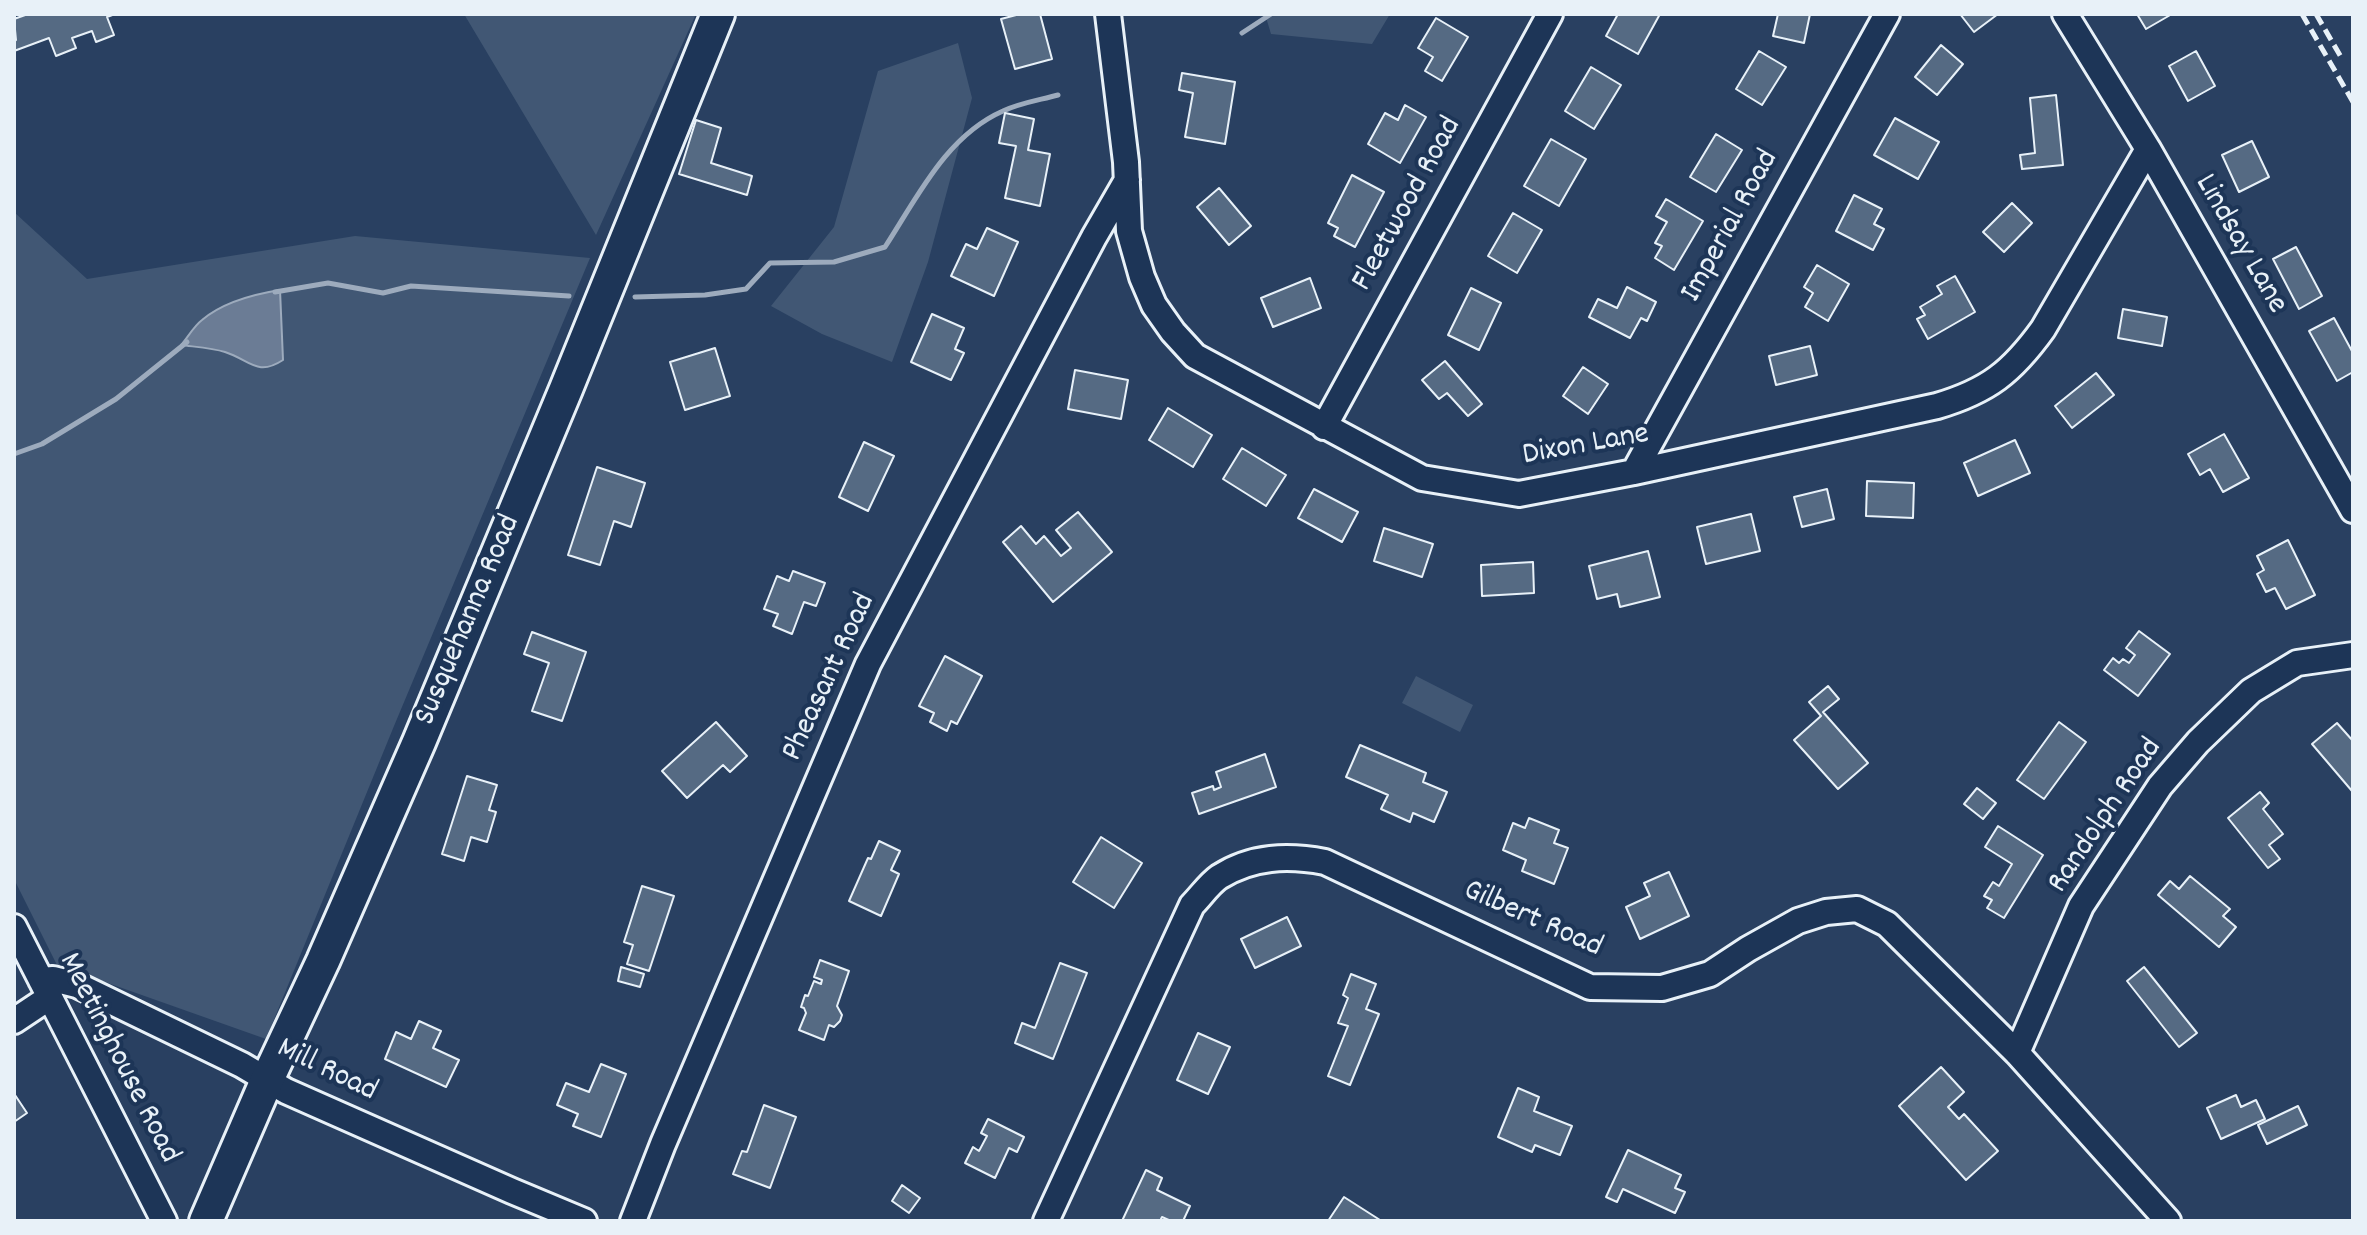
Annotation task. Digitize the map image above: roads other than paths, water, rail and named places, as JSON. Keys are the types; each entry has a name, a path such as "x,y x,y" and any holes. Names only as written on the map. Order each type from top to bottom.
{"main road":[{"name":"Susquehanna Road","path":"206,1221 414,754 718,14"}],"street":[{"name":"Dixon Lane","path":"1108,14 1127,180 1129,231 1142,277 1154,305 1173,332 1195,356 1422,478 1519,494 1937,406 1962,399 1996,381 2024,356 2043,329 2148,149"},
{"name":"Fleetwood Road","path":"1324,427 1550,14"},
{"name":"Imperial Road","path":"1634,472 1887,14"},
{"name":"Lindsay Lane","path":"2065,14 2148,149 2353,510"},
{"name":"Pheasant Road","path":"633,1221 868,664 1127,180"},
{"name":"Randolph Road","path":"2017,1053 2081,906 2160,786 2198,742 2251,691 2297,663 2353,655"},
{"name":"Gilbert Road","path":"1046,1221 1192,905 1218,878 1249,863 1297,857 1325,862 1590,987 1662,988 1698,978 1710,974 1798,921 1826,912 1857,909 1887,924 2017,1053 2168,1221"},
{"name":"Meetinghouse Road","path":"17,938 46,988 164,1221"},
{"name":"Mill Road","path":"46,988 58,979 77,985 378,1133 584,1221"},
{"path":"14,1021 46,988"}],"waterway":[{"path":"1242,33 1271,14"},
{"path":"635,297 705,295 746,289 770,263 834,262 885,247 921,189 965,136 1003,111 1058,95"},
{"path":"275,292 328,283 383,293 411,286 569,296"},
{"path":"14,454 42,444 116,399 187,342"}],"railway":[{"path":"2302,14 2353,102"},
{"path":"2316,14 2341,57"}]}
